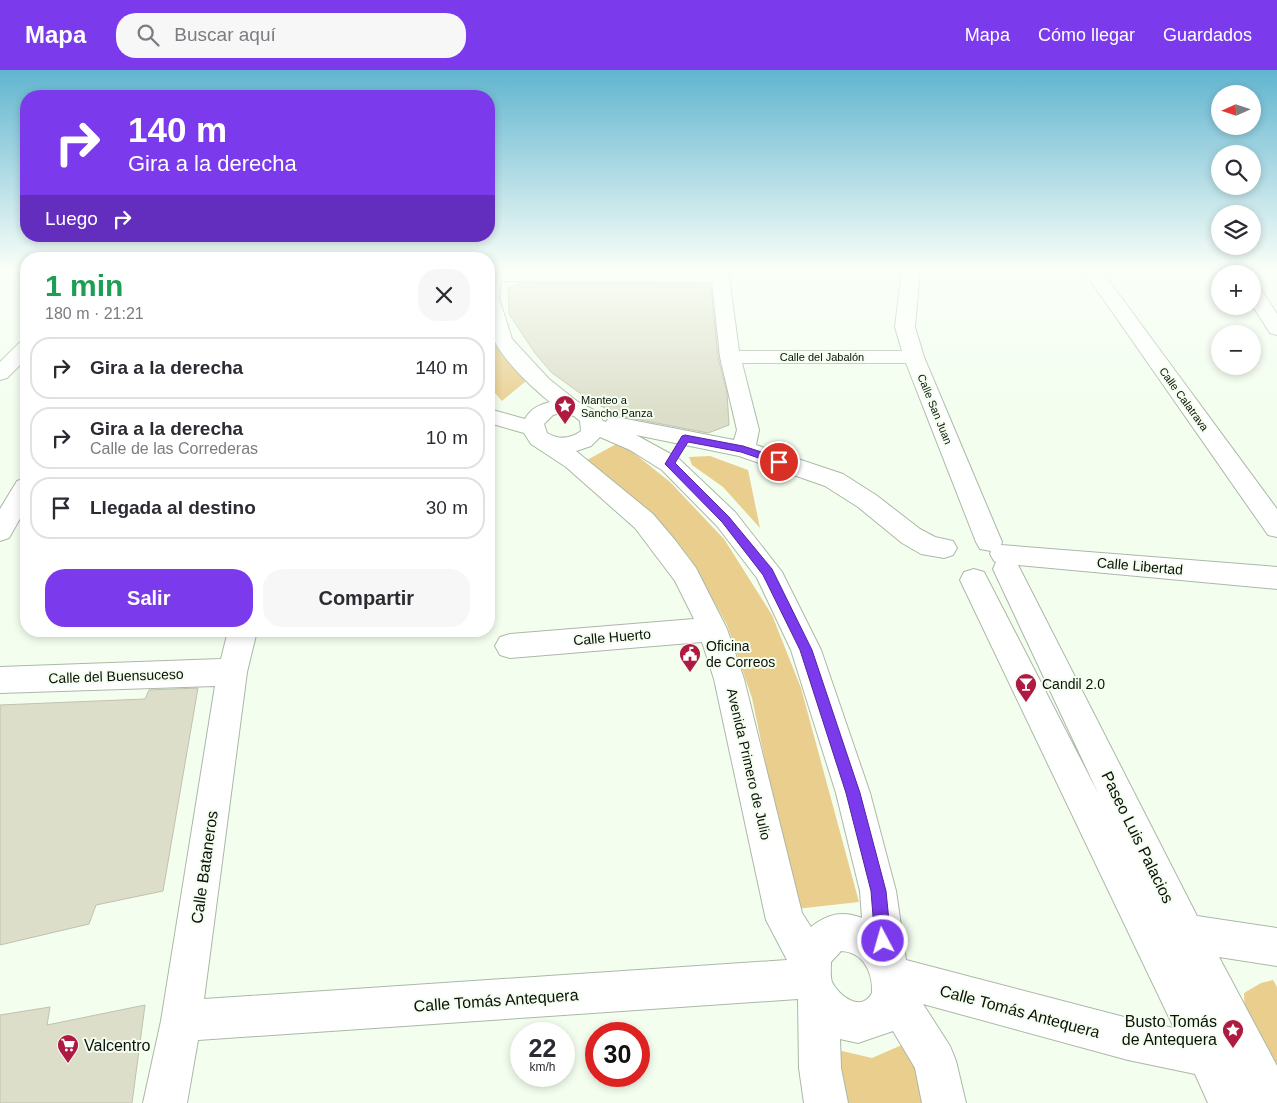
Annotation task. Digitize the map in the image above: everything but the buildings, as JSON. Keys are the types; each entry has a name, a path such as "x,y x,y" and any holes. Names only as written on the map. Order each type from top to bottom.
{"street":[{"path":"496,318 503,342 541,384 570,406 584,410 593,422 670,464 726,519 768,572 806,650 853,793 876,882 889,976 888,1006 880,1016 868,1022 855,1024 841,1019 829,1011 813,980 815,949 823,938 835,932 848,932 862,936 874,945 889,976 935,1061 944,1103"},
{"path":"725,318 730,357 748,430 743,449"},
{"name":"Calle San Juan","path":"906,318 905,327 914,357 993,561"},
{"name":"Calle Calatrava","path":"1127,318 1277,528"},
{"path":"1270,318 1277,329"},
{"path":"0,374 20,353"},
{"name":"Calle del Jabalón","path":"730,357 914,357"},
{"path":"570,406 543,411 533,421 541,436 560,446 579,442 592,431 593,422"},
{"name":"Avenida Primero de Julio","path":"495,413 541,436 574,461 644,521 686,575 714,629 729,679 785,920 813,980 820,1068 826,1103"},
{"path":"593,422 743,449 834,480 911,536 930,546 944,548 947,563 959,573 993,561 1132,897 1230,1066"},
{"path":"670,464 685,438"},
{"path":"0,532 20,498"},
{"name":"Calle Libertad","path":"944,548 948,542 961,536 980,538 993,561 1277,578"},
{"name":"Paseo Luis Palacios","path":"993,561 1185,933 1230,1066"},
{"name":"Calle Huerto","path":"510,646 714,629"},
{"name":"Calle Bataneros","path":"165,1103 181,1021 232,672 241,637"},
{"name":"Calle del Buensuceso","path":"0,680 232,672"},
{"path":"1185,933 1277,947"},
{"name":"Calle Tomás Antequera","path":"889,976 1230,1066"},
{"name":"Calle Tomás Antequera","path":"181,1021 813,980"}],"shaded area":[{"path":"495,338 511,365 526,381 502,401 495,393"},
{"path":"620,442 670,482 724,539 772,615 801,688 859,902 796,909 752,698 727,625 689,557 648,510 587,460"},
{"path":"710,456 748,470 760,528 723,487 692,465 689,457"},
{"path":"1273,980 1277,987 1277,1076 1245,1017 1244,993 1261,983"},
{"path":"904,1044 917,1056 928,1103 837,1103 828,1062 842,1051 872,1058"}],"place":[{"name":"Manteo a Sancho Panza","path":"565,425"},
{"name":"Oficina de Correos","path":"690,673"},
{"name":"Candil 2.0","path":"1026,703"},
{"name":"Busto Tomás de Antequera","path":"1233,1049"},
{"name":"Valcentro","path":"68,1064"}],"route":[{"path":"779,462 743,449 685,438 670,464 726,519 768,572 806,650 853,793 878,891 883,941"}]}
